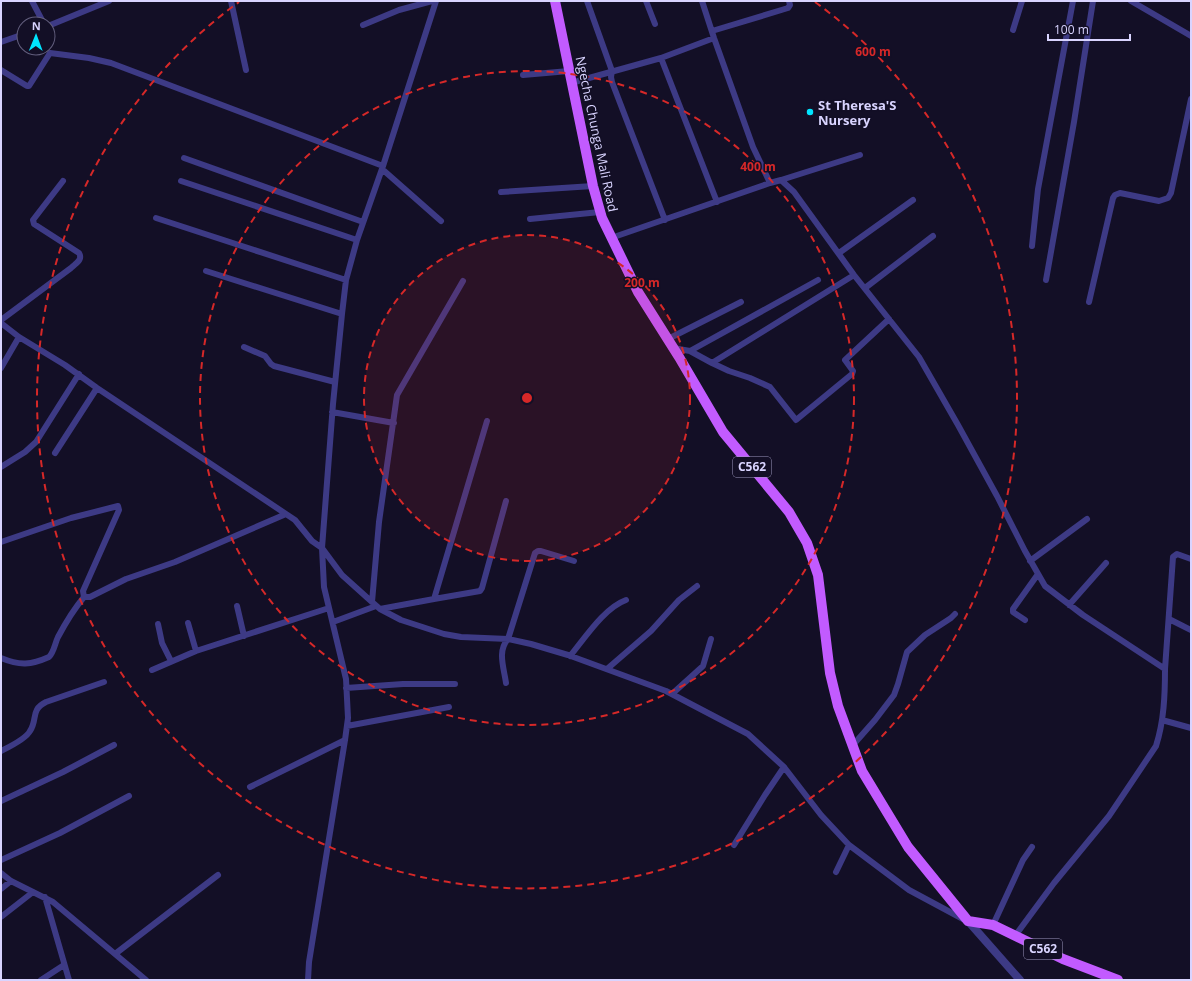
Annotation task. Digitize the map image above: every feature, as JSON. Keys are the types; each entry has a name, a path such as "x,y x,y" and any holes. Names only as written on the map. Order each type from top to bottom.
{"main road":[{"name":"Ngecha Chunga Mali Road","path":"555,1 593,186 600,212 611,238 638,292 723,432 789,512 807,543 818,575 830,673 838,706 862,771 908,847 968,921"},
{"name":"C562","path":"968,921 993,925 1063,959 1118,980"}],"street":[{"path":"32,1 40,16"},
{"path":"56,23 109,1"},
{"path":"231,1 246,70"},
{"path":"363,25 398,10 432,1"},
{"path":"308,980 347,726 346,679 324,587 322,548 332,412 346,280 357,240 436,1"},
{"path":"587,1 612,71 612,82 665,220"},
{"path":"646,1 655,24"},
{"path":"702,1 753,147 770,183"},
{"path":"712,31 788,8 790,5 789,1"},
{"path":"1013,30 1022,1"},
{"path":"1032,246 1038,189 1073,1"},
{"path":"1046,280 1074,122 1093,1"},
{"path":"1131,1 1191,36"},
{"path":"1,42 16,37"},
{"path":"571,83 661,58 714,38"},
{"path":"1,70 29,86 50,53 111,63 382,168 441,221"},
{"path":"661,58 717,202"},
{"path":"522,75 569,71"},
{"path":"1089,302 1113,198 1115,195 1120,193 1159,201 1168,198 1171,193 1191,99"},
{"path":"611,238 770,183 860,156"},
{"path":"184,158 363,222"},
{"path":"781,180 794,192 854,275 928,370 997,496 1030,561 1045,586 1069,605 1165,669"},
{"path":"63,181 33,222 79,253 81,256 80,259 71,268 1,323 18,336 79,374 97,388 295,520 312,541 322,548 342,575 376,606 401,620 444,634 461,637 508,639 531,644 570,656 672,694 748,734 784,767 821,815 849,845 909,890 968,921 1020,980"},
{"path":"181,181 357,240"},
{"path":"501,192 593,186"},
{"path":"839,253 913,200"},
{"path":"530,219 600,212"},
{"path":"156,218 346,280"},
{"path":"865,288 933,236"},
{"path":"206,271 342,314"},
{"path":"712,363 854,275"},
{"path":"376,606 379,522 398,395 463,280"},
{"path":"690,351 818,280"},
{"path":"670,343 741,302"},
{"path":"670,343 690,351 729,371 770,387 796,420 852,374 854,371 845,360 889,319"},
{"path":"1,368 18,336"},
{"path":"244,347 265,356 274,366 335,382"},
{"path":"1,467 25,452 36,442 79,374"},
{"path":"55,453 97,388"},
{"path":"332,412 394,423"},
{"path":"434,599 487,422"},
{"path":"332,622 376,606 434,599 480,591 506,501"},
{"path":"1,542 71,518 118,506 119,510 83,591 84,597"},
{"path":"1,658 13,664 30,664 49,657 52,655 58,638 74,609 84,597 90,596 126,579 175,562 286,514"},
{"path":"1030,561 1087,519"},
{"path":"506,683 501,655 505,642 508,639 535,553 541,551 574,561"},
{"path":"1015,936 1054,883 1109,816 1156,746 1160,734 1165,697 1165,669 1173,557 1177,554 1191,559"},
{"path":"1069,605 1106,563"},
{"path":"1025,620 1013,612 1013,610 1038,574"},
{"path":"607,670 651,630 680,600 697,586"},
{"path":"570,656 609,610 618,603 626,600"},
{"path":"237,606 244,636"},
{"path":"152,670 196,651 330,608"},
{"path":"853,745 894,695 907,652 925,635 955,614"},
{"path":"1169,619 1191,630"},
{"path":"188,623 196,651"},
{"path":"158,624 162,643 171,661"},
{"path":"672,694 702,666 711,638"},
{"path":"1,751 22,739 30,731 36,709 39,705 104,682"},
{"path":"346,688 403,684 455,684"},
{"path":"347,726 449,706"},
{"path":"1162,720 1191,728"},
{"path":"250,787 345,740"},
{"path":"1,801 63,772 114,745"},
{"path":"734,845 784,767"},
{"path":"1,860 60,833 129,796"},
{"path":"836,872 849,845"},
{"path":"993,925 1023,860 1032,847"},
{"path":"1,873 11,880 53,902 146,980"},
{"path":"115,954 218,876"},
{"path":"1,888 11,880"},
{"path":"1,917 33,892"},
{"path":"45,897 69,980"},
{"path":"41,980 64,965"}],"place":[{"name":"St Theresa'S Nursery","path":"810,112"}]}
